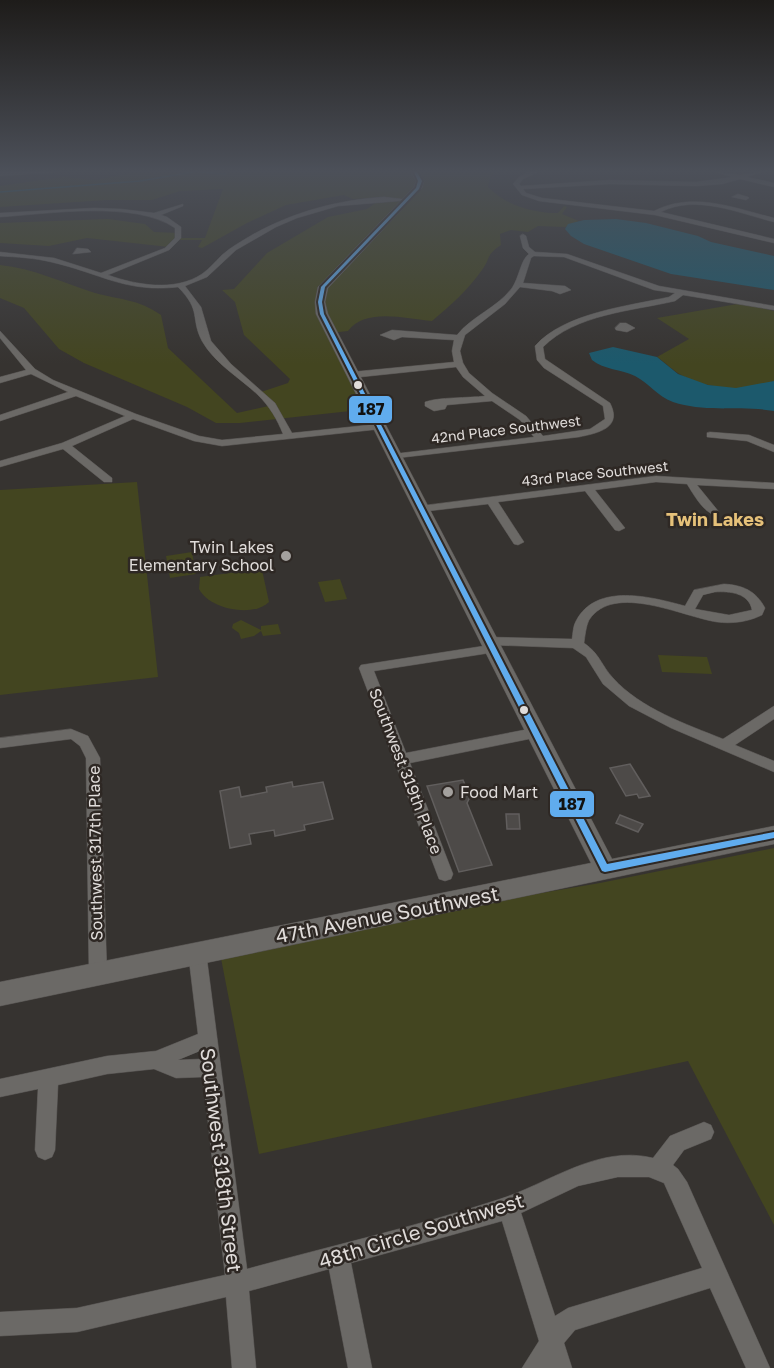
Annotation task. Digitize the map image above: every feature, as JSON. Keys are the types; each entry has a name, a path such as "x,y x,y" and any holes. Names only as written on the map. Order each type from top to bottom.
{"main road":[{"path":"372,236 323,287 320,302 322,314 351,375 605,868"},
{"name":"47th Avenue Southwest","path":"0,994 774,835"}],"street":[{"path":"100,276 167,249 176,241 177,236"},
{"path":"0,254 30,255 56,261 135,286 180,285 205,277 225,255 258,236"},
{"path":"523,236 526,248 533,254"},
{"path":"752,236 774,241"},
{"path":"56,261 76,254"},
{"path":"540,439 522,418 473,382 459,364 457,351 459,338 520,285 528,257 533,254 565,255 634,280 681,293 774,308"},
{"path":"180,285 194,299 207,342 274,405 289,436"},
{"path":"520,285 554,288"},
{"path":"601,316 672,299 681,293"},
{"path":"601,316 621,326"},
{"name":"42nd Place Southwest","path":"393,457 594,431 607,424 610,411 603,402 547,366 541,360 539,352 539,346 544,338 568,326 601,316"},
{"path":"0,333 32,371 50,382 160,428 208,442 222,443 378,427"},
{"path":"399,334 459,338"},
{"path":"351,375 459,364"},
{"path":"0,380 32,371"},
{"path":"0,418 75,393"},
{"path":"444,403 494,398"},
{"path":"0,464 65,445 133,416"},
{"path":"710,435 754,439 774,449"},
{"path":"65,445 108,480"},
{"name":"43rd Place Southwest","path":"420,509 657,479 774,486"},
{"path":"690,481 699,497 714,512"},
{"path":"588,488 619,528"},
{"path":"491,500 518,542"},
{"path":"577,644 581,620 588,611 601,604 624,599 644,600 688,611 717,618 729,619 750,616 760,610 755,599 746,592 722,587 698,593 688,611"},
{"path":"489,645 563,642 577,644 591,654 608,681 634,703 676,725 774,767"},
{"name":"Southwest 319th Place","path":"445,874 366,669 489,645"},
{"path":"725,745 739,734 771,718"},
{"path":"401,759 534,733"},
{"name":"Southwest 317th Place","path":"0,742 57,735 79,736 89,745 93,758 98,974"},
{"name":"Southwest 318th Street","path":"197,952 238,1283 244,1368"},
{"path":"0,1088 107,1065 156,1060 207,1039"},
{"path":"156,1060 168,1068 180,1071 211,1066"},
{"path":"45,1150 48,1078"},
{"path":"704,1132 676,1143 657,1169 667,1173 674,1182 758,1368"},
{"name":"48th Circle Southwest","path":"0,1324 77,1320 238,1283 508,1207 577,1176 618,1167 657,1169"},
{"path":"508,1207 560,1368"},
{"path":"338,1255 360,1368"},
{"path":"534,1368 544,1358 561,1324 573,1318 716,1275"}],"green space":[{"path":"0,236 178,236 178,238 205,238 206,236 224,236 202,248 198,247 202,240 177,240 169,247 87,238 49,246 0,243"},
{"path":"296,236 500,236 501,245 490,255 477,277 432,321 376,317 365,319 348,331 330,333 369,409 240,423 216,423 187,407 84,363 59,349 24,308 0,298 0,265 36,273 95,293 137,303 153,310 161,315 168,348 237,413 273,405 261,392 288,383 290,379 244,335 235,302 222,290 234,289 267,253"},
{"path":"743,303 774,311 774,381 764,385 740,388 704,384 676,372 657,357 689,339 657,318"},
{"path":"137,482 158,677 0,695 0,490"},
{"path":"192,552 196,574 170,578 166,556"},
{"path":"262,570 269,602 253,610 221,606 204,596 199,589 200,577"},
{"path":"340,579 347,599 325,602 318,582"},
{"path":"241,620 261,630 261,626 278,624 281,634 263,636 261,631 254,636 241,639 239,633 232,628 233,624"},
{"path":"658,655 707,657 712,674 662,672"},
{"path":"774,848 774,1225 688,1061 259,1154 219,948 600,883"}],"water":[{"path":"571,236 697,236 711,242 774,256 774,290 671,274 584,244"},
{"path":"613,347 657,357 678,374 708,385 736,388 774,381 774,411 698,407 673,402 635,376 597,363 592,360 589,353"}],"building":[{"path":"630,764 650,796 639,798 637,794 626,796 610,768"},
{"path":"463,780 470,797 467,803 492,865 459,872 427,786"},
{"path":"292,782 293,787 323,782 333,819 304,825 305,830 275,836 274,830 249,834 251,844 230,848 220,791 239,787 241,797 267,792 266,787"},
{"path":"506,814 519,814 520,829 507,829"},
{"path":"620,815 643,824 638,832 616,823"}],"transit line":[{"name":"187","path":"372,236 323,287 320,302 322,314 605,868 774,835"}],"place":[{"name":"Twin Lakes Elementary School","path":"286,556"},
{"name":"Food Mart","path":"448,792"}],"district":[{"name":"Twin Lakes","path":"715,519"}]}
